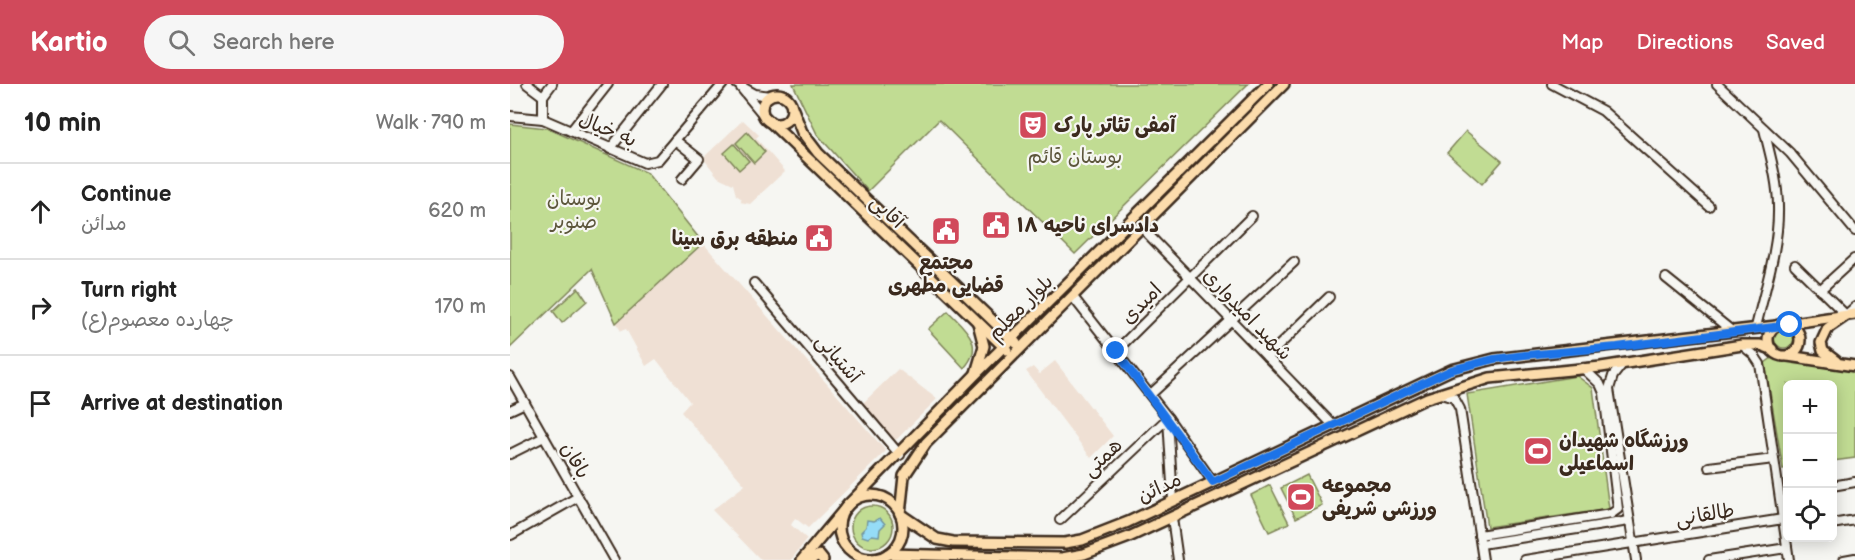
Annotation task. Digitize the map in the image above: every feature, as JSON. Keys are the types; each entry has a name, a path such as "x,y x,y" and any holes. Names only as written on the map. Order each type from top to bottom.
{"main road":[{"path":"770,84 770,96"},
{"name":"آقایی","path":"784,84 802,132 818,153 1022,349"},
{"name":"بلوار معلم","path":"802,560 848,505 900,455 974,376 1005,348 1268,84"},
{"name":"بلوار معلم","path":"900,514 902,487 909,465 926,443 1284,84"},
{"path":"779,94 790,102 790,116 782,123 773,123 765,117 764,103 770,96 779,94"},
{"name":"آقایی","path":"765,117 1014,357"},
{"path":"1837,362 1829,357 1821,343 1828,328 1850,315"},
{"name":"مدائن","path":"900,514 938,539 953,542 1053,544 1082,540 1213,482 1332,424 1451,370 1494,359 1617,347 1850,315"},
{"path":"974,376 984,346 977,320"},
{"path":"1786,355 1795,351 1800,342 1795,328 1780,325 1769,337 1772,349 1786,355 1855,366"},
{"path":"1000,328 1013,331 1023,329"},
{"name":"مدائن","path":"888,554 900,557 923,554 1075,556 1118,542 1172,518 1439,394 1490,378 1623,363 1742,345 1760,345 1772,349"},
{"path":"900,540 888,554 880,558 862,559 849,550 840,536 840,519 848,505 866,496 876,496 886,500 900,514 902,531 900,557"},
{"path":"914,560 923,554"},
{"path":"809,560 819,555 823,560"}],"street":[{"path":"527,84 543,96"},
{"path":"543,119 543,96 552,84"},
{"path":"571,131 608,84"},
{"path":"610,149 662,84"},
{"path":"682,179 699,159 675,140 723,84"},
{"path":"1552,84 1603,111 1709,206"},
{"path":"1718,84 1790,153 1855,231"},
{"name":"آقایی","path":"739,86 755,94 770,96"},
{"name":"آقایی","path":"739,86 765,117"},
{"name":"به خیال","path":"510,116 543,119 645,163 658,160 675,140"},
{"path":"1756,327 1776,238 1778,207 1773,166 1764,129"},
{"name":"امیدی","path":"1116,351 1252,216"},
{"name":"شهيد امیدواری","path":"1140,226 1332,424"},
{"path":"1820,290 1854,259"},
{"path":"1150,395 1294,262"},
{"path":"1796,265 1820,290 1850,315 1855,307"},
{"path":"1666,278 1732,331"},
{"name":"آشتیانی","path":"753,283 900,455"},
{"path":"1073,297 1168,418 1213,482"},
{"path":"1267,357 1329,297"},
{"path":"1742,345 1754,355 1760,364 1774,459 1783,493"},
{"path":"1760,364 1772,349"},
{"path":"1623,363 1610,381 1636,560"},
{"path":"1479,535 1611,514 1619,507 1604,393 1600,384 1583,368"},
{"name":"بافان","path":"510,377 578,497 610,559"},
{"path":"1600,384 1605,377 1610,381"},
{"path":"1439,394 1454,398 1460,409 1483,560"},
{"path":"510,410 525,403"},
{"path":"1168,418 1173,500"},
{"name":"همتی","path":"1060,520 1168,418"},
{"path":"510,453 544,436"},
{"path":"1709,467 1774,459"},
{"path":"1837,485 1855,482"},
{"path":"511,535 578,497"},
{"path":"1172,518 1178,560"},
{"name":"طالقانی","path":"1525,560 1783,519"},
{"path":"1837,523 1855,520"},
{"path":"1481,544 1629,521"},
{"path":"1551,524 1553,533"},
{"path":"1787,542 1789,560"},
{"path":"1709,560 1788,548"},
{"path":"1844,560 1855,558"}],"shaded area":[{"path":"743,120 759,135 756,138 785,171 750,204 740,202 742,199 736,195 733,184 718,177 703,158"},
{"path":"703,243 886,451 808,528 795,518 791,525 807,539 791,560 761,560 712,510 745,485 681,412 690,402 656,359 646,366 626,329 621,331 616,323"},
{"path":"1055,361 1113,436 1091,458 1026,371 1033,367 1039,374"},
{"path":"898,369 937,399 897,439 891,440 861,405"}],"green space":[{"name":"بوستان قائم","path":"793,84 1248,84 1075,254 939,120 868,191 817,134"},
{"name":"بوستان صنوبر","path":"510,124 547,128 647,173 703,243 616,323 592,269 510,348"},
{"path":"1466,131 1502,161 1482,184 1447,153"},
{"path":"747,132 765,152 754,163 736,143"},
{"path":"734,144 749,161 739,170 724,153"},
{"path":"578,288 587,301 562,323 553,311"},
{"path":"948,311 971,337 973,344 973,352 964,368 928,329"},
{"path":"1784,328 1791,331 1794,338 1791,345 1784,348 1777,345 1774,338 1777,331"},
{"path":"1773,357 1855,371 1855,458 1837,460 1837,380 1783,380 1783,469 1765,363"},
{"name":"ورزشگاه شهیدان اسماعیلی","path":"1577,376 1593,388 1609,509 1487,527 1467,394"},
{"name":"مجموعه ورزشی شریفی","path":"1307,475 1322,505 1296,518 1281,488"},
{"path":"1270,485 1289,523 1269,532 1251,495"},
{"path":"872,506 880,507 887,512 892,519 892,535 887,542 880,547 872,548 864,547 857,542 852,535 851,527 852,519 857,512 864,507"}],"water":[{"path":"880,518 885,524 880,529 879,536 872,535 868,538 862,536 861,532 866,527 867,520 874,521"}],"place":[{"name":"آمفی تئاتر پارک","path":"1033,125"},
{"name":"دادسرای ناحیه ۱۸","path":"996,225"},
{"name":"مجتمع قضایی مطهری","path":"946,231"},
{"name":"منطقه برق سینا","path":"819,238"},
{"name":"ورزشگاه شهیدان اسماعیلی","path":"1538,451"},
{"name":"مجموعه ورزشی شریفی","path":"1301,497"}],"route":[{"path":"1116,351 1168,418 1213,482 1416,384 1451,370 1494,359 1617,347 1780,324 1790,325"}]}
